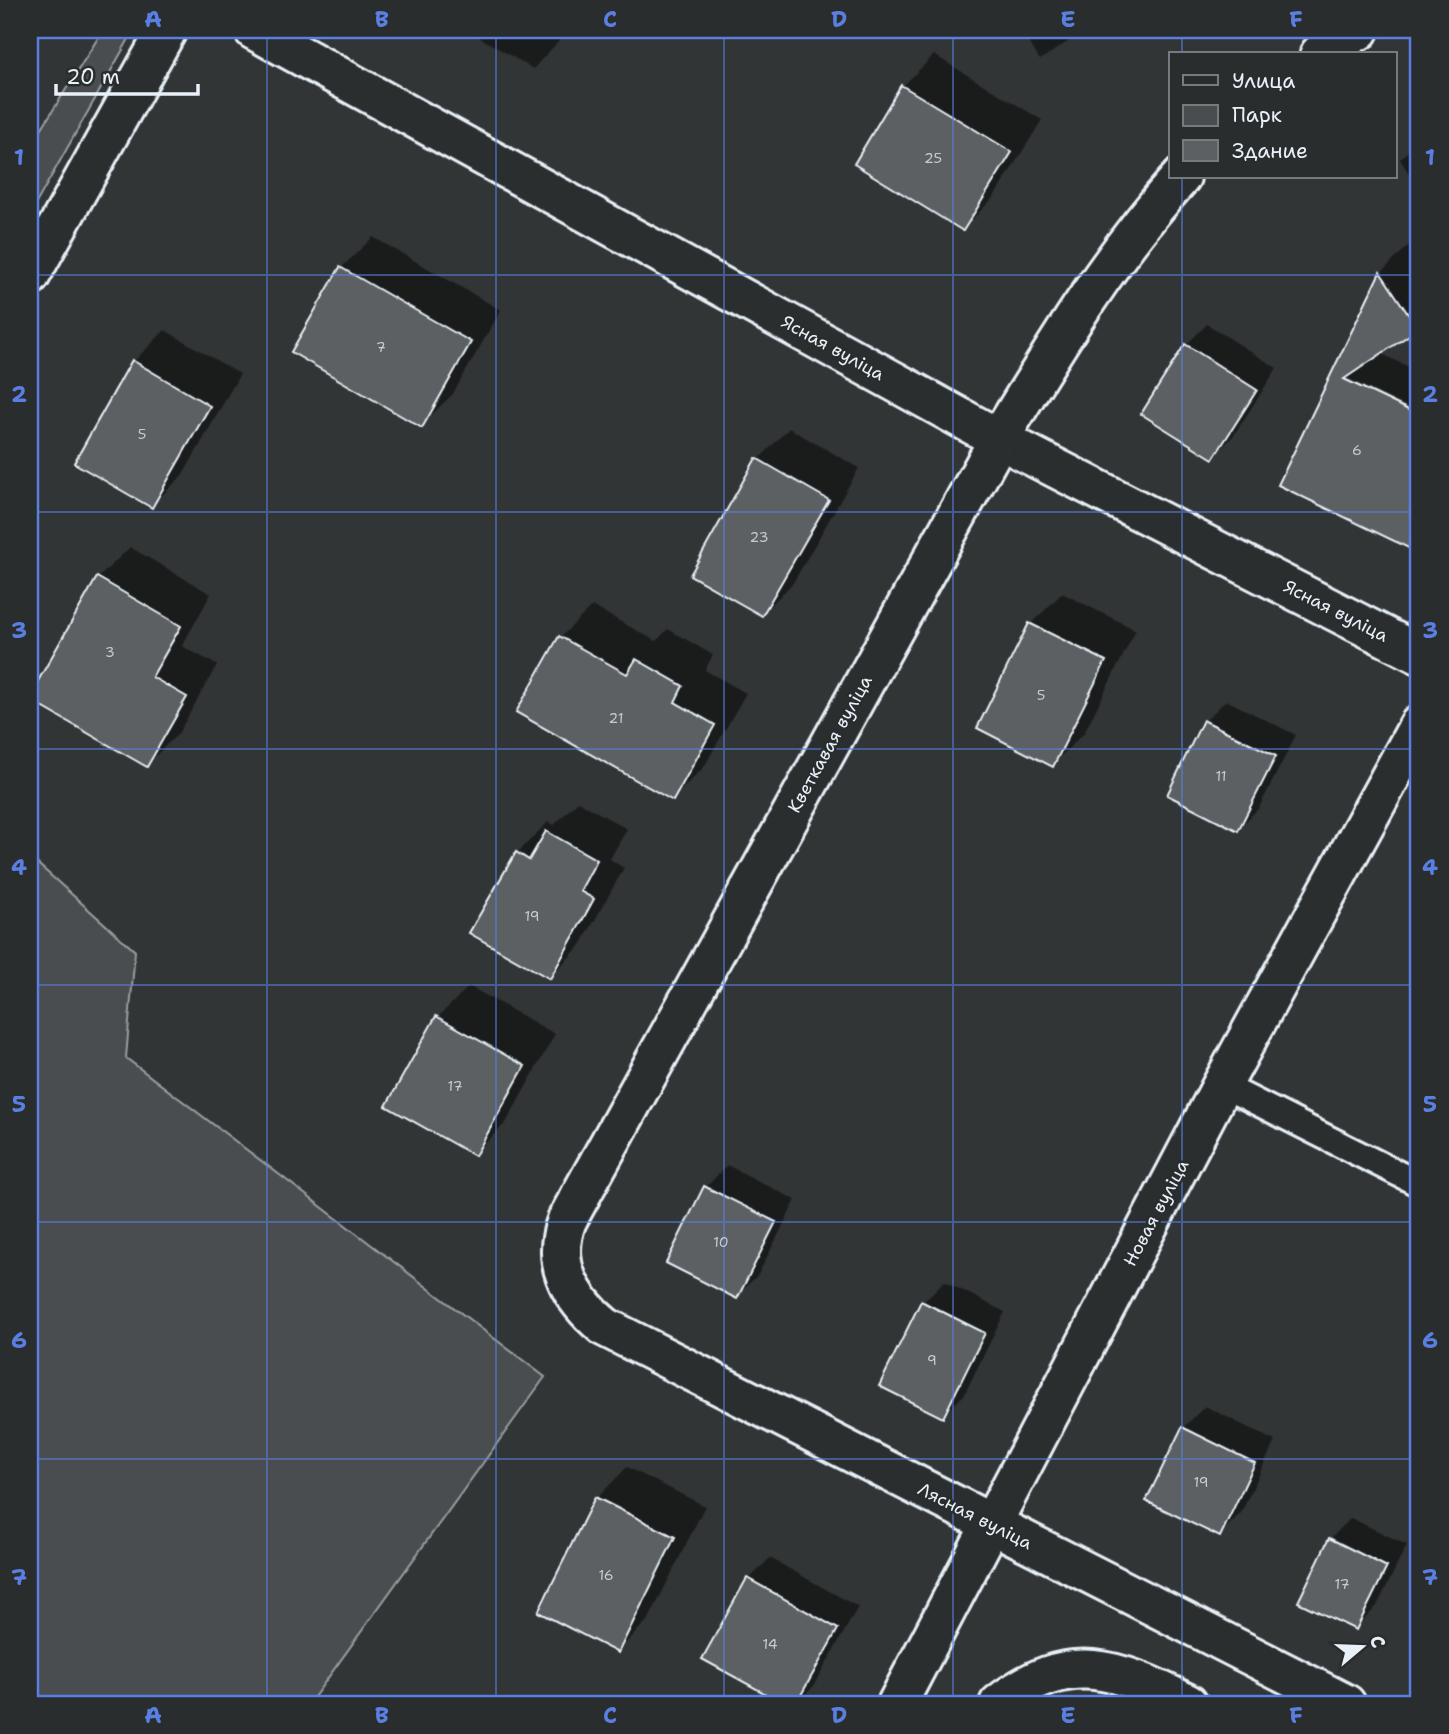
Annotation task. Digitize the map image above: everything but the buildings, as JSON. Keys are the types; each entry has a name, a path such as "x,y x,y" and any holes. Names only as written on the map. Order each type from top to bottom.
{"street":[{"path":"30,276 167,30"},
{"name":"Ясная вуліца","path":"254,30 999,439 1419,654"},
{"path":"1323,52 1359,30"},
{"name":"Кветкавая вуліца","path":"605,1327 585,1311 571,1292 563,1272 560,1252 566,1220 999,439 1073,316 1121,250 1180,178"},
{"name":"Новая вуліца","path":"897,1704 1223,1085 1419,725"},
{"name":"Лясная вуліца","path":"605,1327 1346,1704"},
{"path":"999,1704 1020,1688 1043,1676 1094,1668 1145,1683 1188,1704"}],"lane":[{"path":"1223,1085 1419,1184"}],"green space":[{"path":"103,30 134,30 30,214 30,147"},
{"path":"30,857 135,951 126,1058 545,1377 309,1704 30,1704"}]}
